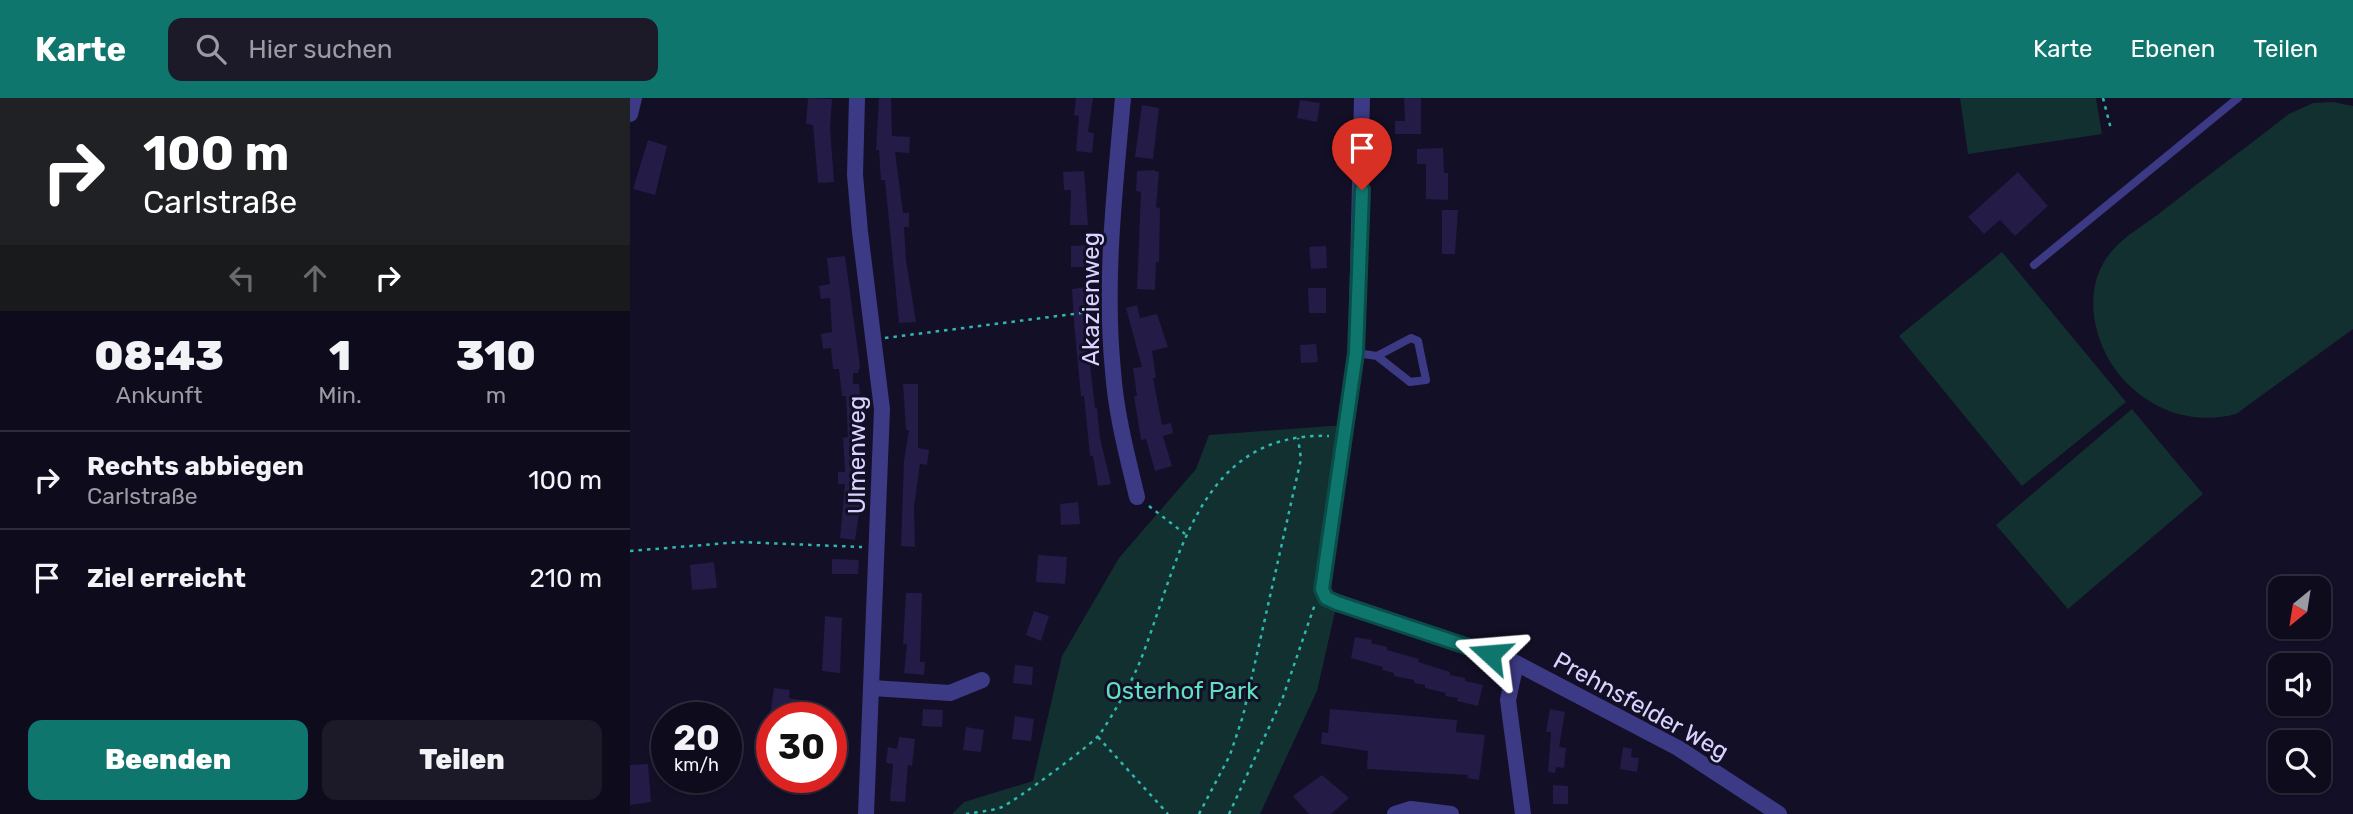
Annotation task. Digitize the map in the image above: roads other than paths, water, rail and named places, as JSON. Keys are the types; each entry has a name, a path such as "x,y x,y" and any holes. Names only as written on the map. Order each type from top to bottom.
{"street":[{"path":"630,114 634,98"},
{"name":"Ulmenweg","path":"857,98 857,198 882,409 879,547 866,814"},
{"name":"Akazienweg","path":"1122,98 1109,309 1113,372 1122,435 1137,497"},
{"path":"1356,353 1362,98"},
{"name":"Prehnsfelder Weg","path":"1356,353 1322,589 1326,598 1516,663 1678,748 1779,814"},
{"path":"1516,663 1508,700 1523,814"},
{"path":"872,688 950,693 982,680"},
{"path":"1395,814 1411,809 1451,814"}],"lane":[{"path":"2034,265 2238,98"},
{"path":"1356,353 1377,356 1410,382 1426,380 1418,341 1411,338 1377,356"}],"park label":[{"name":"Osterhof Park","path":"1182,691"}]}
